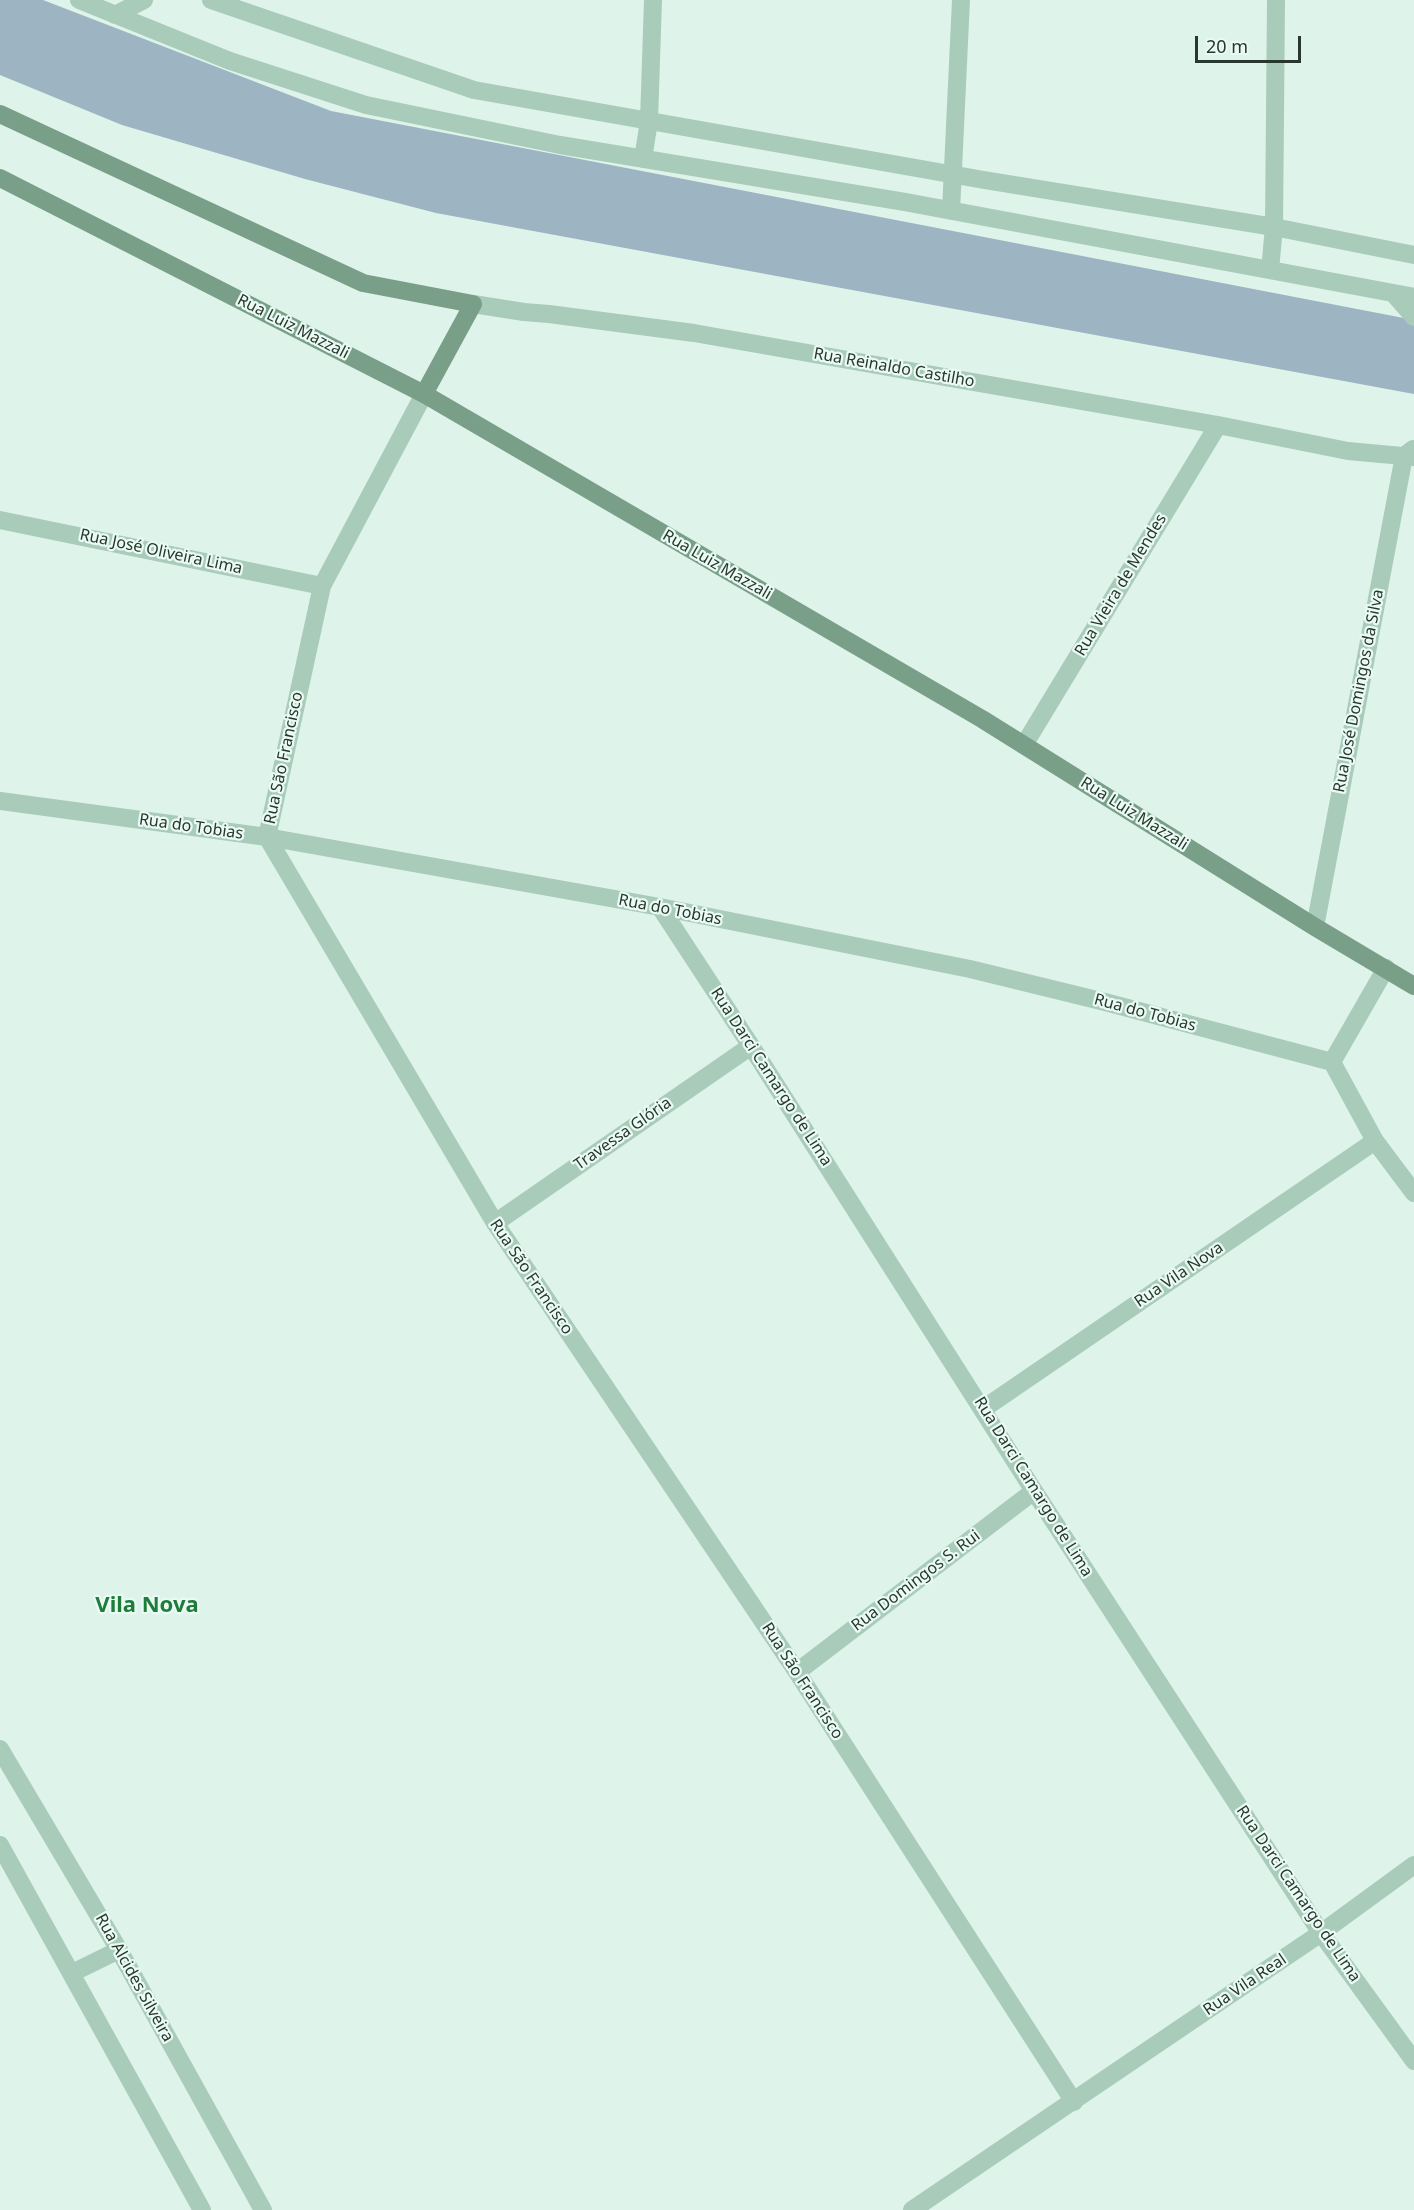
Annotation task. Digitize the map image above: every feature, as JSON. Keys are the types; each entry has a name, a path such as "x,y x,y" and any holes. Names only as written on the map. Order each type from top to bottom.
{"street":[{"path":"79,0 230,62 366,105 560,146 951,211 1414,297"},
{"path":"115,15 144,0"},
{"path":"211,0 474,90 954,175 1274,227 1414,255"},
{"path":"643,159 649,121 653,0"},
{"path":"951,211 961,0"},
{"path":"1270,270 1274,227 1276,0"},
{"path":"0,114 363,283 473,304 424,394"},
{"name":"Rua Luiz Mazzali","path":"0,178 424,394 1024,745 1315,927 1414,986"},
{"path":"1393,293 1414,317"},
{"name":"Rua Reinaldo Castilho","path":"473,304 694,333 1218,425 1348,451 1411,454"},
{"name":"Rua São Francisco","path":"424,394 322,586 267,837 495,1223 797,1672 1074,2102"},
{"name":"Rua Vieira de Mendes","path":"1024,745 1218,425"},
{"name":"Rua José Domingos da Silva","path":"1315,927 1411,454"},
{"name":"Rua José Oliveira Lima","path":"0,520 322,586"},
{"name":"Rua do Tobias","path":"0,801 267,837 660,907 970,969 1332,1062"},
{"name":"Rua Darci Camargo de Lima","path":"660,907 1034,1491 1322,1934 1414,2061"},
{"path":"1386,968 1332,1062 1375,1141 1414,1193"},
{"name":"Travessa Glória","path":"495,1223 751,1046"},
{"name":"Rua Vila Nova","path":"983,1409 1375,1141"},
{"name":"Rua Domingos S. Rui","path":"797,1672 1034,1491"},
{"name":"Rua Alcides Silveira","path":"0,1749 119,1950 262,2210"},
{"path":"0,1845 202,2210"},
{"name":"Rua Vila Real","path":"912,2210 1322,1934 1414,1865"},
{"path":"72,1973 119,1950"}],"shaded area":[{"path":"0,0 43,0 331,111 1414,320 1414,394 436,213 305,179 122,125 0,75"}],"district":[{"name":"Vila Nova","path":"147,1606"}]}
